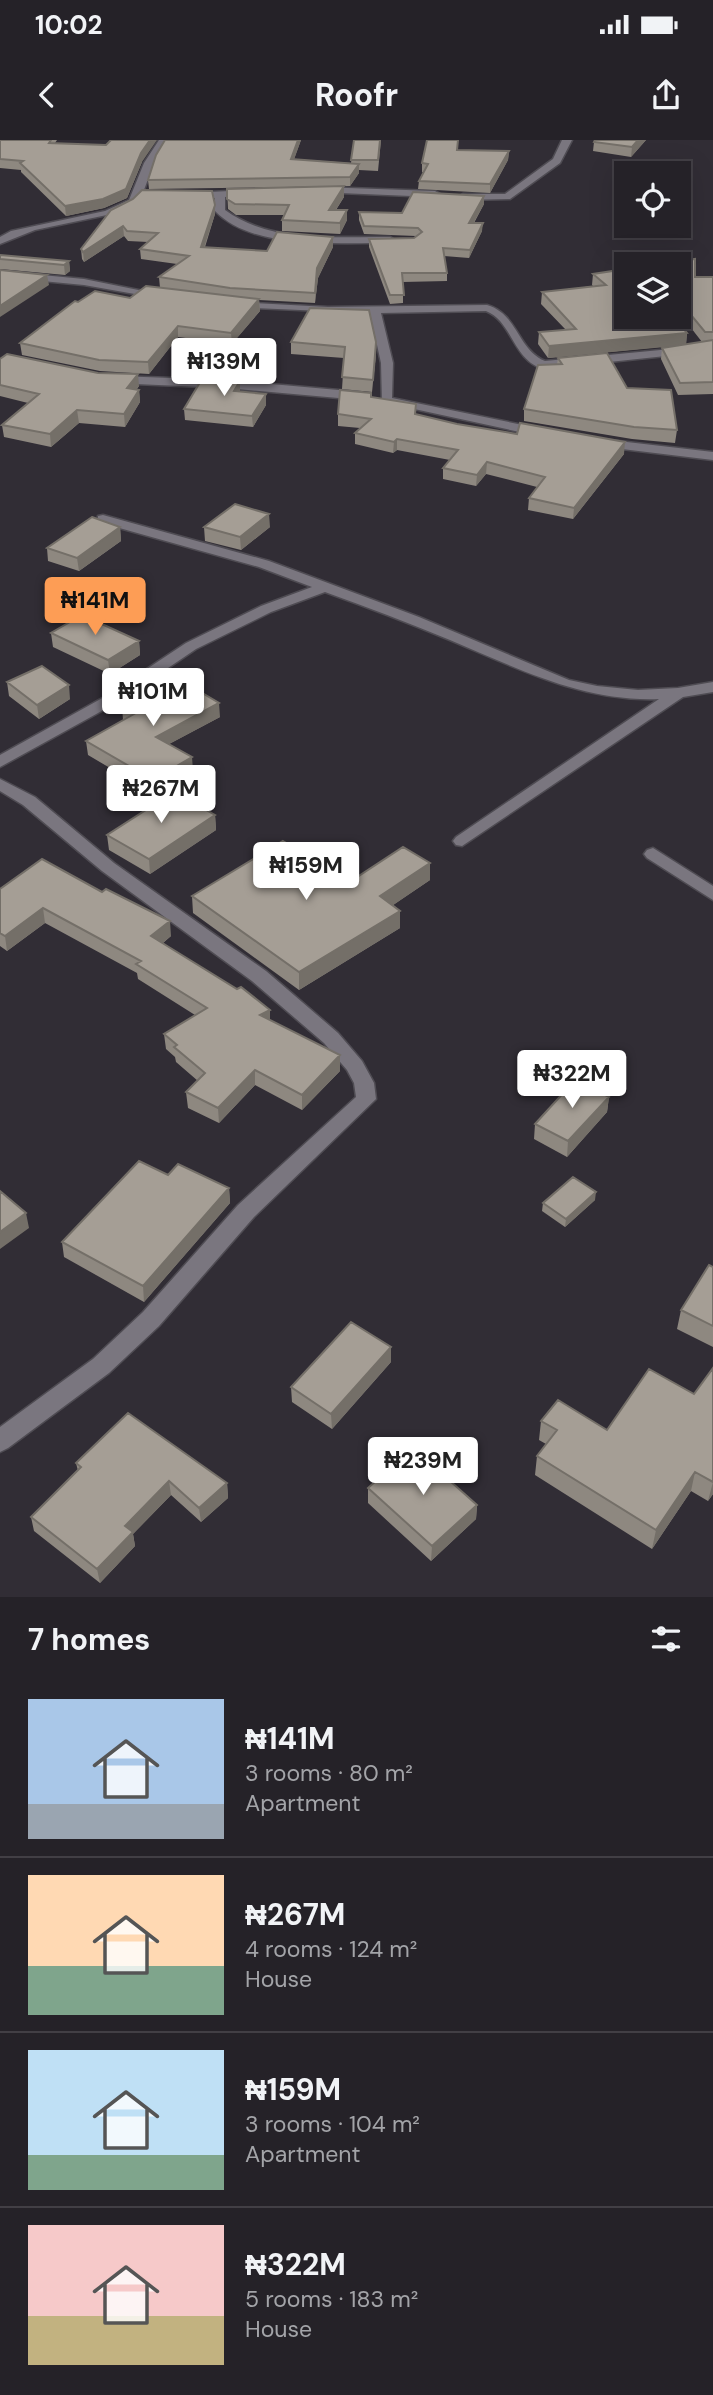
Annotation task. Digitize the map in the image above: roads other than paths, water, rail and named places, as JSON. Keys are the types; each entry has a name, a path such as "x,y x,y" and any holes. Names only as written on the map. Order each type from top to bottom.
{"street":[{"path":"0,241 12,233 42,224 117,211 133,203 139,194 150,161 164,140"},
{"path":"301,191 507,197 557,161 567,140"},
{"path":"178,195 264,192"},
{"path":"139,194 152,195"},
{"path":"220,195 220,211 232,222 255,231 283,235 401,240"},
{"path":"0,274 85,282 171,298"},
{"path":"219,303 375,311 478,307 496,310 505,318 528,360 543,365 694,343 713,348"},
{"path":"375,311 387,363 386,399"},
{"path":"100,378 239,385 386,399 560,436"},
{"path":"586,440 713,456"},
{"path":"103,519 264,564 414,620 564,683 597,691 638,695 678,693 713,687"},
{"path":"0,762 112,699 191,646 266,609 324,587"},
{"path":"462,841 678,693"},
{"path":"0,784 29,801 97,858 259,976 331,1038 355,1066 365,1083 366,1099 246,1211 151,1319 101,1366 0,1441"},
{"path":"653,853 713,894"}]}
